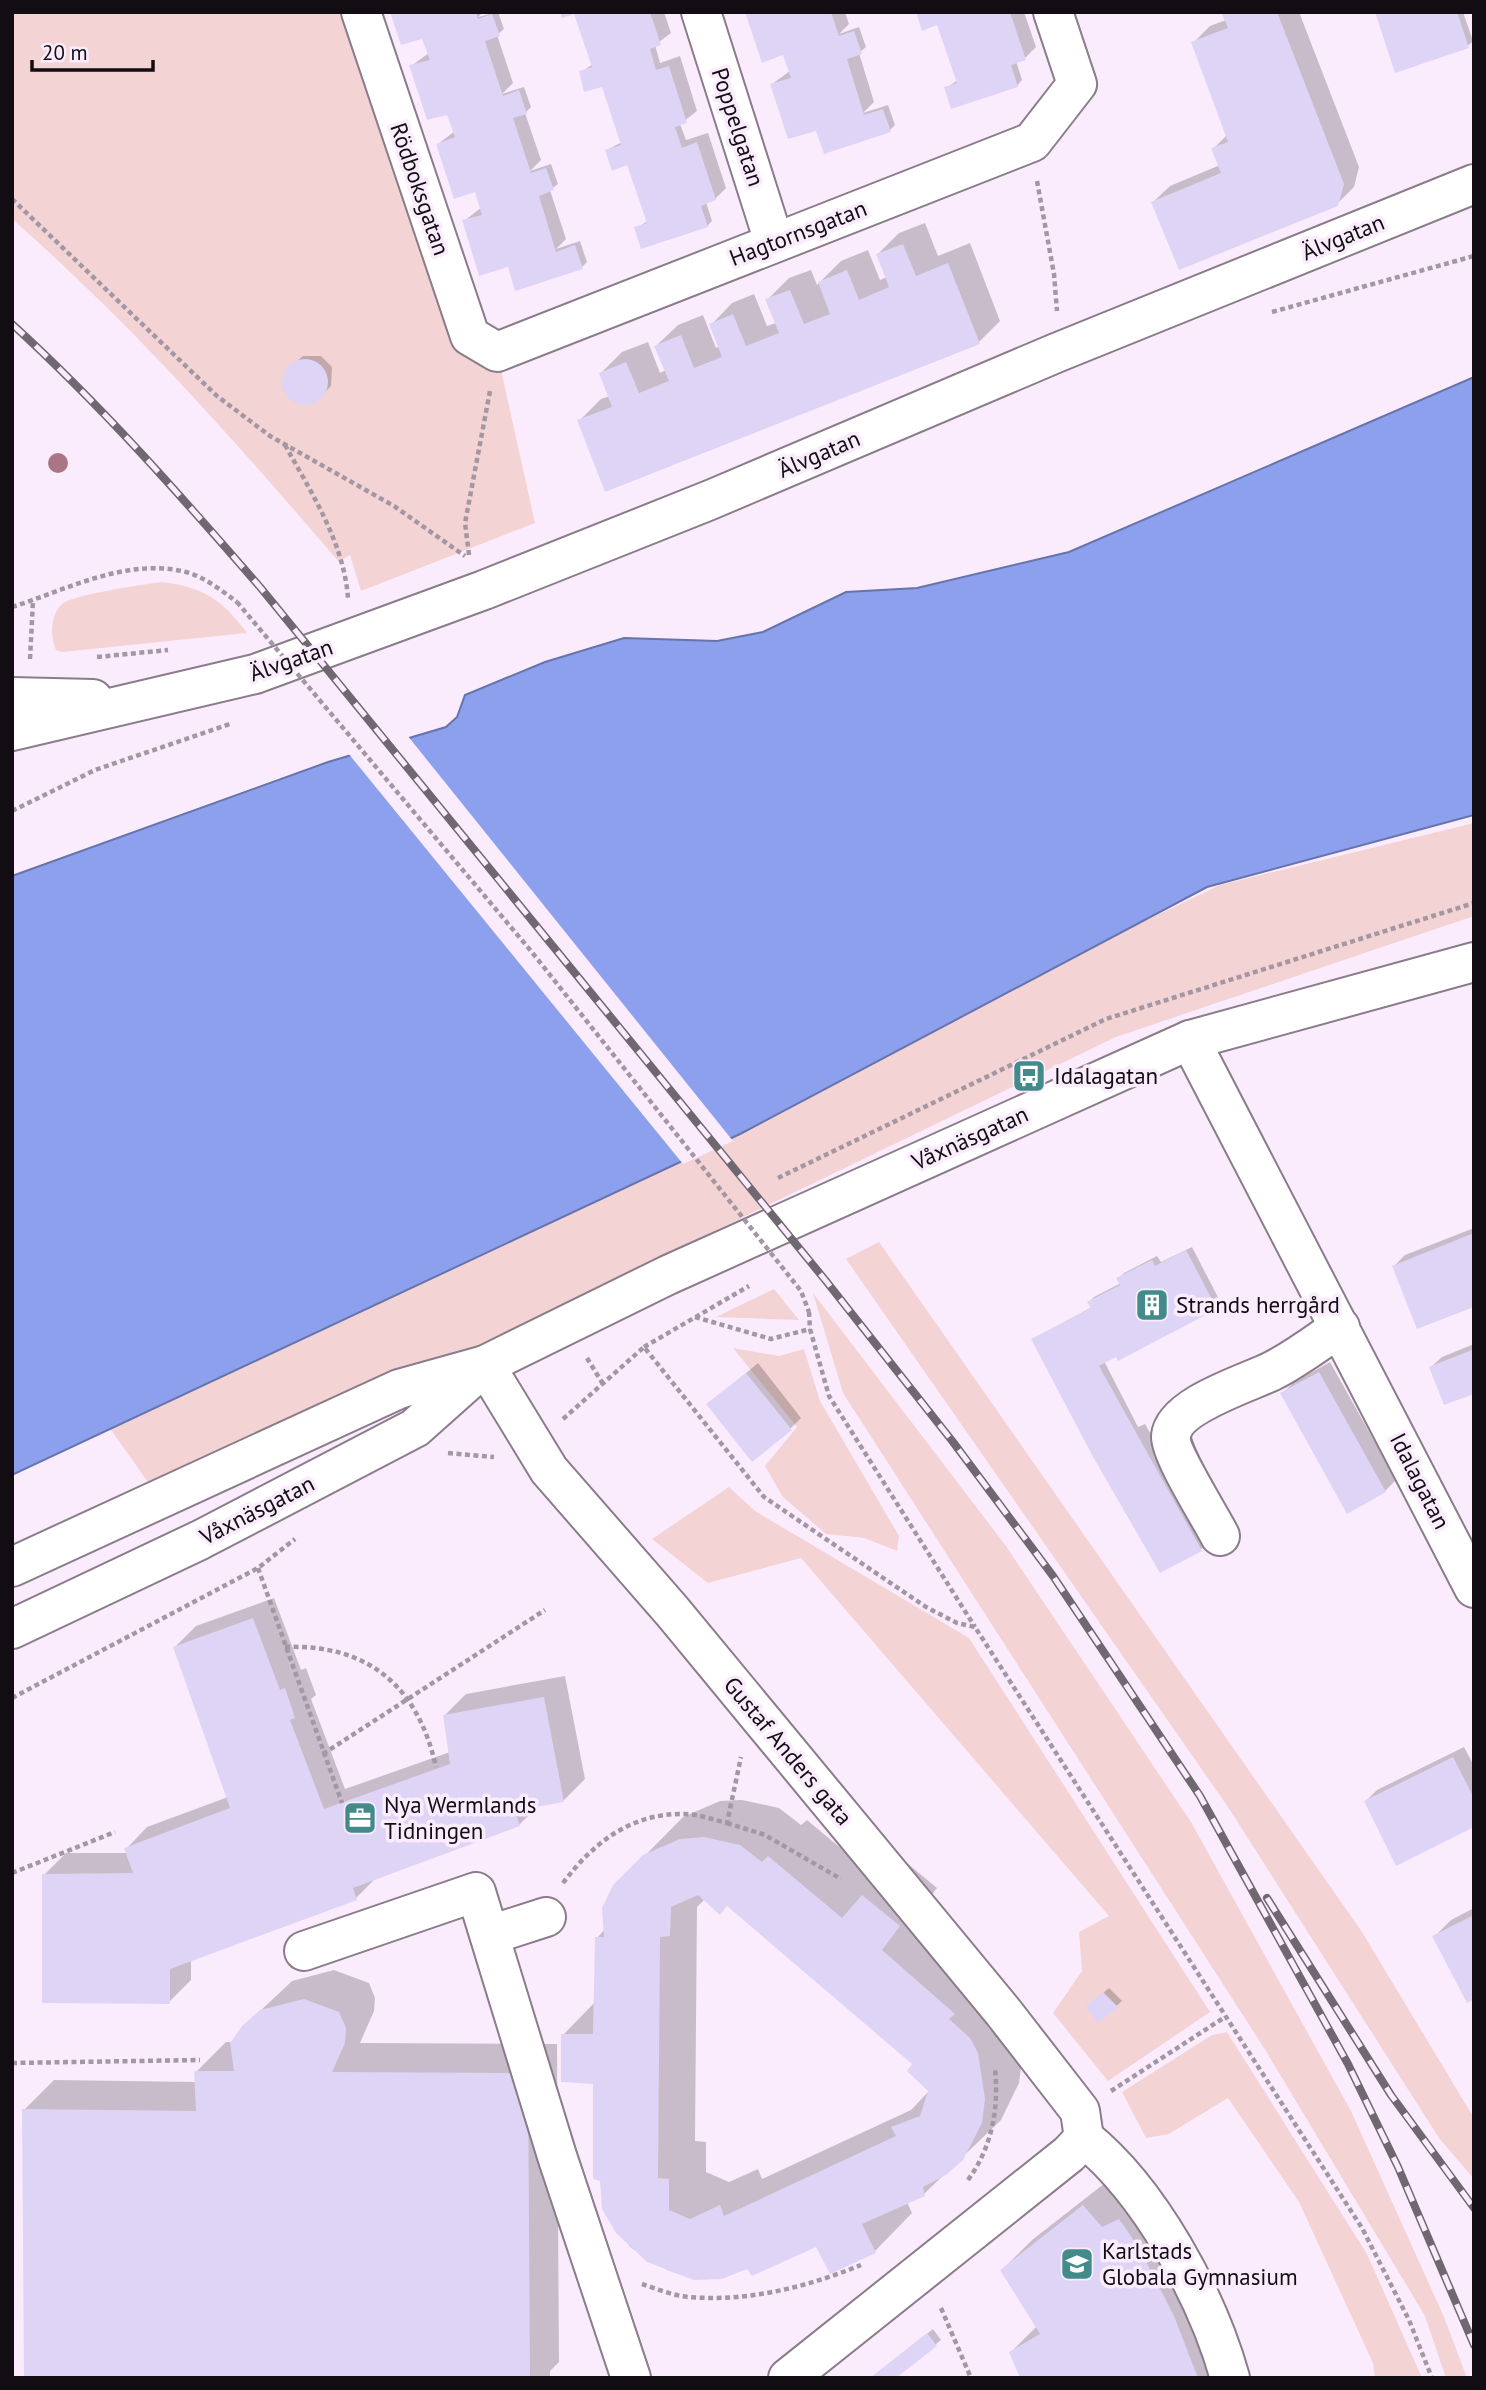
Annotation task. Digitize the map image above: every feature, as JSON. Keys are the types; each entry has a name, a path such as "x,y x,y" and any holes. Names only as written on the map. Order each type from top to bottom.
{"street":[{"name":"Rödboksgatan","path":"361,12 470,336 497,352"},
{"name":"Poppelgatan","path":"701,12 774,242"},
{"path":"1032,142 1077,84 1053,12"},
{"name":"Hagtornsgatan","path":"497,352 1032,142"},
{"name":"Älvgatan","path":"12,731 155,700 255,674 484,590 710,500 1069,348 1474,184"},
{"name":"Älvgatan","path":"12,697 155,700"},
{"name":"Våxnäsgatan","path":"12,1567 399,1390 485,1365 668,1275 1190,1040 1474,962"},
{"name":"Idalagatan","path":"1190,1040 1474,1588"},
{"path":"1220,1536 1172,1447 1174,1429 1191,1411 1212,1398 1271,1371 1339,1327"},
{"name":"Våxnäsgatan","path":"12,1629 200,1540 415,1428 485,1365"},
{"name":"Gustaf Anders gata","path":"485,1365 549,1470 681,1622 1004,2013 1082,2124 1156,2221 1187,2274 1210,2323 1230,2378"},
{"path":"303,1951 476,1892 556,2156 631,2378"},
{"path":"490,1935 546,1917"},
{"path":"788,2378 1035,2183 1082,2124"}],"path":[{"path":"1032,142 1054,274 1057,321"},
{"path":"12,199 217,396 285,444 443,537 469,559"},
{"path":"469,559 465,523 497,352"},
{"path":"285,444 335,544 347,583 348,608"},
{"path":"457,564 469,559"},
{"path":"12,607 89,580 126,571 160,569 187,572 212,584 237,602 531,951 801,1291 809,1312 810,1329 829,1396 975,1627"},
{"path":"30,660 33,601"},
{"path":"257,638 270,634"},
{"path":"90,658 181,649"},
{"path":"21,659 41,660"},
{"path":"694,1317 772,1339 810,1329"},
{"path":"491,1458 500,1465"},
{"path":"258,1568 342,1803"},
{"path":"323,1754 545,1609"},
{"path":"285,1647 326,1648 364,1660 386,1673 406,1698 426,1732 436,1767"},
{"path":"727,1823 742,1751"},
{"path":"546,1917 563,1882 604,1837 640,1821 685,1814 765,1835 838,1879 851,1880"},
{"path":"12,1873 116,1832"},
{"path":"1082,2124 1225,2017"},
{"path":"12,2063 200,2060"},
{"path":"961,2190 974,2172 994,2122 994,2061"},
{"path":"974,2172 984,2168"},
{"path":"639,2284 687,2297 737,2297 792,2289 860,2266 870,2260"},
{"path":"916,2275 944,2313 971,2378"}],"shaded area":[{"path":"12,12 361,12 497,352 535,523 361,591 350,555 339,562 182,385 99,300 12,219"},
{"path":"162,582 189,587 211,597 229,612 247,633 62,652 56,650 52,626 55,614 62,604 93,594"},
{"path":"1474,823 1474,916 1116,1037 160,1499 104,1420 1220,885"},
{"path":"879,1242 1362,1932 1474,2118 1474,2179 1439,2138 1228,1807 846,1259"},
{"path":"774,1289 799,1320 716,1317"},
{"path":"813,1293 1006,1546 1191,1822 1351,2111 1444,2317 1467,2378 1446,2378 1425,2316 1264,2048 843,1393"},
{"path":"733,1348 779,1356 804,1349 820,1401 899,1536 897,1551 864,1538 826,1534 783,1497 765,1466 797,1427"},
{"path":"729,1487 755,1511 969,1638 1210,2012 1108,2081 1053,2013 1082,1971 1079,1932 1109,1916 801,1558 708,1583 652,1539"},
{"path":"1227,2032 1367,2254 1422,2378 1375,2378 1373,2363 1299,2202 1228,2098 1169,2134 1146,2138 1122,2092 1212,2035"}],"water":[{"path":"1474,377 1474,815 1207,887 740,1134 12,1475 12,876 328,762 446,727 457,717 465,695 545,662 624,638 717,641 763,632 846,592 917,588 1069,552"}],"pier":[{"path":"407,735 733,1141 683,1164 348,753"}],"building":[{"path":"390,12 476,12 478,19 492,14 500,36 485,41 503,96 519,90 527,114 513,118 531,173 546,168 554,190 539,196 556,252 575,245 583,269 515,291 508,267 479,276 462,220 482,215 475,192 454,199 436,144 455,137 447,115 427,120 409,65 430,60 422,39 401,45"},
{"path":"560,12 650,12 661,45 650,49 656,70 669,66 687,123 675,127 682,148 697,142 716,200 701,206 708,227 641,249 634,227 647,223 627,165 612,171 605,150 621,145 602,87 584,92 579,71 592,67 574,14 562,18"},
{"path":"745,12 831,12 839,36 854,31 862,54 847,59 864,115 883,109 891,132 824,154 816,131 788,139 770,84 791,78 783,55 762,63"},
{"path":"916,12 1010,12 1026,60 1011,65 1018,87 951,109 944,87 957,83 937,25 922,31"},
{"path":"1221,12 1277,12 1344,184 1338,206 1179,270 1151,202 1221,173 1211,148 1228,142 1191,42 1228,28"},
{"path":"1375,12 1457,12 1469,48 1395,73"},
{"path":"903,244 916,276 948,263 980,344 605,492 577,420 612,407 599,373 626,362 639,393 669,381 654,346 681,335 694,368 722,357 709,324 733,314 746,346 779,333 765,299 790,290 804,324 830,314 818,282 847,270 859,300 889,287 876,254"},
{"path":"305,359 321,366 328,382 321,398 305,405 289,398 282,382 289,366"},
{"path":"1474,1233 1474,1307 1417,1329 1392,1266"},
{"path":"1186,1250 1217,1309 1118,1361 1116,1357 1099,1366 1202,1551 1160,1573 1092,1455 1031,1339 1091,1308 1087,1302 1120,1285 1116,1278 1152,1260 1155,1266"},
{"path":"1474,1349 1474,1394 1444,1405 1429,1367"},
{"path":"1319,1372 1386,1492 1347,1514 1280,1393"},
{"path":"746,1373 792,1430 752,1462 706,1404"},
{"name":"Nya Wermlands Tidningen","path":"253,1618 280,1690 285,1688 295,1718 290,1720 324,1809 450,1764 443,1715 544,1697 564,1802 515,1811 520,1826 353,1888 357,1900 170,1969 170,2004 42,2003 42,1874 133,1873 124,1848 230,1808 173,1647"},
{"path":"1453,1757 1474,1798 1474,1827 1396,1866 1364,1801"},
{"path":"704,1837 740,1845 762,1862 768,1856 842,1918 862,1895 900,1926 882,1950 955,2014 949,2019 970,2038 978,2053 985,2099 982,2123 963,2160 946,2175 923,2187 925,2196 862,2224 876,2253 830,2274 816,2247 752,2276 747,2269 722,2279 694,2280 647,2262 616,2233 602,2209 600,2181 593,2179 593,2084 561,2082 561,2034 593,2034 595,1937 604,1937 602,1908 613,1885 643,1855 680,1839","holes":["698,1895 720,1915 727,1906 912,2064 907,2071 928,2091 920,2116 891,2127 896,2136 724,2216 720,2205 690,2219 669,2210 669,2179 658,2178 660,1937 670,1936 671,1907"]},
{"path":"1474,1915 1474,1999 1467,2003 1432,1936"},
{"path":"1103,1992 1118,2007 1098,2023 1085,2007"},
{"path":"304,1999 339,2012 346,2028 345,2043 332,2072 528,2073 530,2378 24,2378 22,2109 196,2111 194,2071 234,2071 230,2043 242,2026 260,2010"},
{"path":"1083,2205 1102,2227 1119,2219 1139,2248 1174,2316 1198,2378 1020,2378 1009,2352 1040,2334 1000,2270"},
{"path":"927,2333 937,2346 896,2378 870,2378"}],"railway":[{"path":"12,324 109,419 260,587 826,1281 953,1442 1053,1576 1200,1796 1348,2064 1398,2167 1474,2345"},
{"path":"1267,1898 1391,2095 1474,2208"}],"place":[{"name":"Idalagatan","path":"1029,1076"},
{"name":"Strands herrgård","path":"1152,1305"},
{"name":"Nya Wermlands Tidningen","path":"360,1818"},
{"name":"Karlstads Globala Gymnasium","path":"1077,2264"}]}
